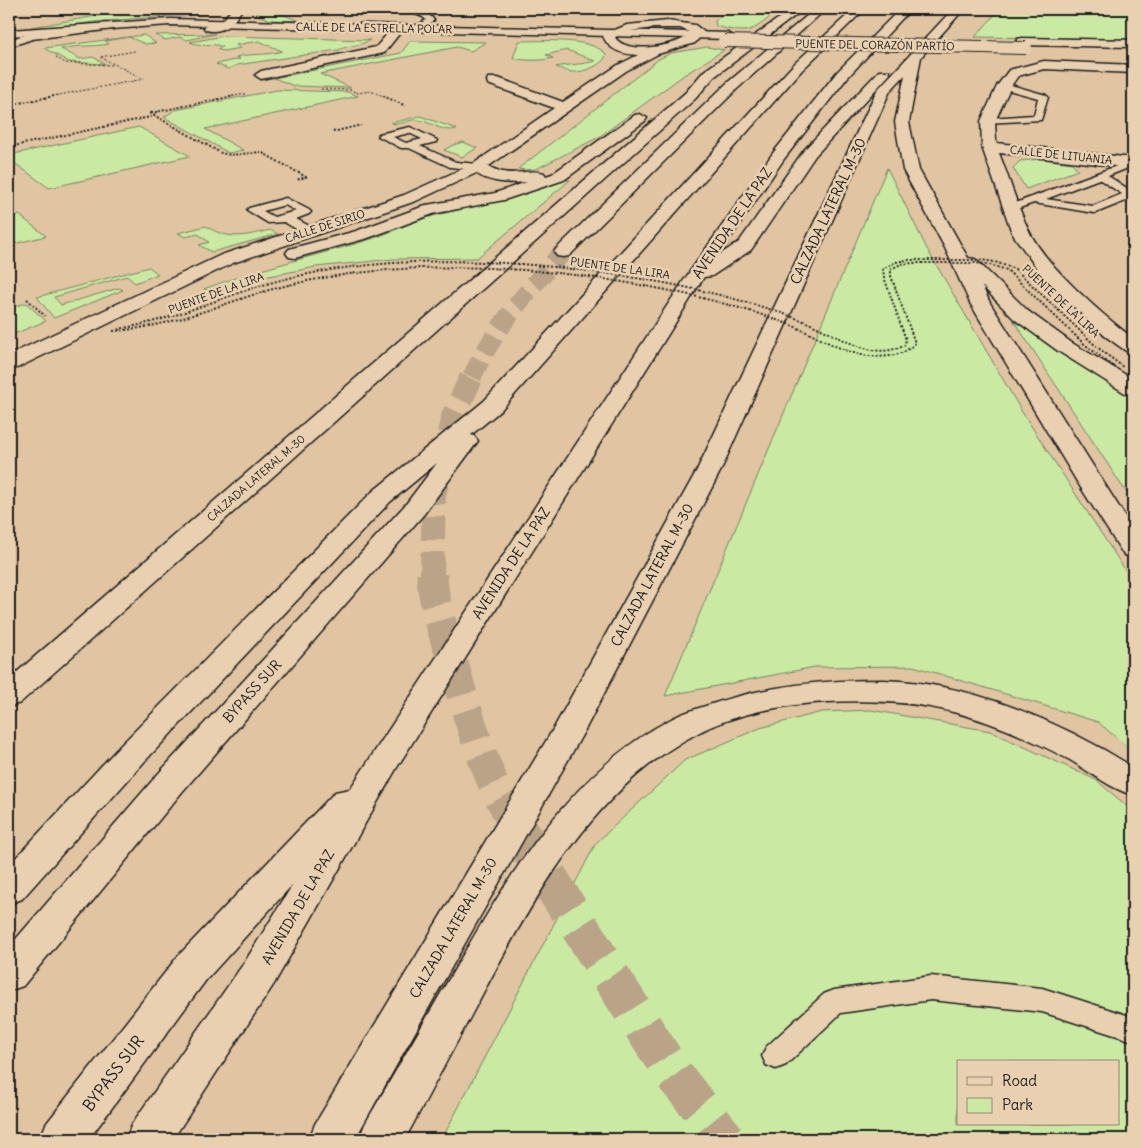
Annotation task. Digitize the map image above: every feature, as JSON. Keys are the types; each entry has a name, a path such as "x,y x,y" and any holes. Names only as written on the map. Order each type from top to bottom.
{"main road":[{"name":"CALZADA LATERAL M-30","path":"9,696 690,96 709,74 799,9"},
{"path":"563,252 732,86 821,9"},
{"path":"9,889 132,754 381,496 492,406 798,67 860,9"},
{"name":"AVENIDA DE LA PAZ","path":"148,1139 260,972 384,761 693,280 778,156 824,97 842,75 906,9"},
{"name":"CALZADA LATERAL M-30","path":"331,1139 570,728 704,478 884,90 959,9"},
{"path":"210,28 227,24 233,18 233,10"},
{"path":"622,68 620,48 611,43 611,36 682,16"},
{"name":"CALLE DE LA ESTRELLA POLAR","path":"9,44 15,39 30,36 109,26 170,22 611,36"},
{"path":"653,24 679,25 696,32"},
{"path":"9,33 109,26"},
{"name":"CALLE DE LA ESTRELLA POLAR","path":"15,39 138,29 210,28 393,34 611,36 696,32 726,39"},
{"name":"CALLE DE SIRIO","path":"9,363 173,286 201,270 309,231 410,198 478,168 622,68 696,32"},
{"name":"CALLE DE LA ESTRELLA POLAR","path":"261,75 380,50 393,34"},
{"name":"PUENTE DEL CORAZÓN PARTÍO","path":"726,39 1024,45"},
{"path":"1024,45 1133,44"},
{"path":"1024,45 1133,51"},
{"name":"CALLE DE SIRIO","path":"620,48 654,51"},
{"path":"693,280 745,246 809,154 886,72 915,55"},
{"path":"915,55 902,122 911,170 954,248 980,303 1088,480 1133,549"},
{"path":"1133,69 1044,65 1013,73 1004,86 988,121 989,147 1021,233 1052,276 1112,332 1133,347"},
{"path":"663,101 709,74"},
{"path":"1004,86 1049,75 1133,78"},
{"path":"493,81 564,107"},
{"name":"CALLE DE SIRIO","path":"173,286 266,259 349,240 382,229 427,210 518,192 558,177 648,112"},
{"name":"CALLE DE LITUANIA","path":"989,147 1133,163"},
{"path":"478,168 489,175 517,178 548,173 580,162"},
{"path":"954,248 1021,316 1064,347 1133,388"},
{"name":"BYPASS SUR","path":"9,974 170,783 415,509 492,406"},
{"path":"381,1139 478,964 534,870 582,808 621,770 635,758 684,726 750,702 793,694 893,691 933,697 990,713 1038,731 1100,761 1133,783"},
{"name":"BYPASS SUR","path":"62,1139 192,968 384,761"}],"lane":[{"path":"407,9 426,15 430,20 418,29"},
{"path":"988,121 1038,118 1043,97 1004,86"},
{"path":"411,145 454,165 478,168"},
{"name":"CALLE DE LITUANIA","path":"1011,208 1133,163"},
{"path":"1034,200 1094,210 1130,195 1100,176"},
{"path":"286,218 309,231"},
{"path":"776,1056 834,1002 931,988 1042,1000 1133,1029"}],"path":[{"path":"9,105 144,79 100,57 139,50"},
{"path":"52,54 65,63 116,65"},
{"path":"314,89 350,90 358,94 370,91 410,108"},
{"path":"248,94 150,113 221,153 231,155 261,152 306,177 292,180"},
{"path":"9,147 155,116"},
{"path":"333,132 361,125"},
{"name":"PUENTE DE LA LIRA","path":"118,329 149,325 172,319 250,288 301,275 390,264 482,263 577,269 629,276 704,291 778,312 868,348 886,351 904,346 906,340 884,277 883,269 896,262 907,260 980,260 995,262 1015,269 1097,347 1123,367"},
{"path":"113,331 162,325 222,308 259,293 319,279 388,270 478,269 586,276 674,292 722,303 768,317 810,332 861,355 890,355 903,353 915,344 891,276 891,269 901,264 913,263 974,263 988,264 1007,270 1083,343 1115,368"},
{"path":"27,299 47,318"}],"green space":[{"path":"138,9 186,9 192,12 191,14 14,30"},
{"path":"278,9 299,9 278,13 300,21 271,20 258,15 258,12"},
{"path":"728,9 780,9 757,27 751,30 737,31 716,26 715,21"},
{"path":"1000,9 1133,9 1133,39 975,37"},
{"path":"215,34 187,40 180,37 165,40 155,35"},
{"path":"144,35 156,43 145,44 129,37 105,41 109,44 61,49 80,59 93,57 105,64 69,62 44,48"},
{"path":"224,36 370,40 338,50 237,65 228,69 216,64 240,59 236,57 282,51 259,41 236,45 241,48 223,51 217,49 223,47 190,42"},
{"path":"410,41 486,42 471,51 457,47 320,74 351,88 294,86 274,78 401,53"},
{"path":"519,41 578,42 599,49 606,54 602,62 592,68 572,72 556,67 595,61 567,50 546,55 553,58 548,59 528,60 513,58"},
{"path":"707,47 724,50 684,75 599,137 536,169 518,169 659,59 671,53"},
{"path":"277,90 348,92 358,96 205,129 243,150 229,153 164,117 175,110"},
{"path":"420,116 457,129 442,129 424,121 416,120 398,124 391,123"},
{"path":"139,127 190,156 49,188 9,159 9,155"},
{"path":"463,142 477,148 462,157 444,150 453,145"},
{"path":"1042,159 1072,163 1078,170 1026,189 1013,168 1020,161"},
{"path":"887,168 927,249 1022,412 1133,582 1133,752 1098,722 913,666 815,667 665,696"},
{"path":"570,180 477,258 393,259 316,267 264,277 212,293 204,289 264,269 365,241 424,219 516,196"},
{"path":"19,215 46,236 9,245 9,217"},
{"path":"206,226 222,234 237,236 270,230 278,234 212,252 199,245 209,242 198,234 185,237 178,233"},
{"path":"149,267 158,274 135,283 127,276 54,297 61,305 119,288 123,290 54,318 37,297"},
{"path":"26,303 46,321 9,336 9,308"},
{"path":"1014,321 1133,396 1133,501 1124,489"},
{"path":"871,710 990,731 1096,780 1133,811 1133,1139 442,1139 596,843 685,760 760,728 822,712"}],"tunnel":[{"path":"472,377 490,343 512,311 563,252"},
{"path":"432,576 434,495 453,417 472,376"},
{"path":"432,576 438,614 478,743 495,787 517,828"},
{"path":"516,827 673,1074 726,1139"}]}
